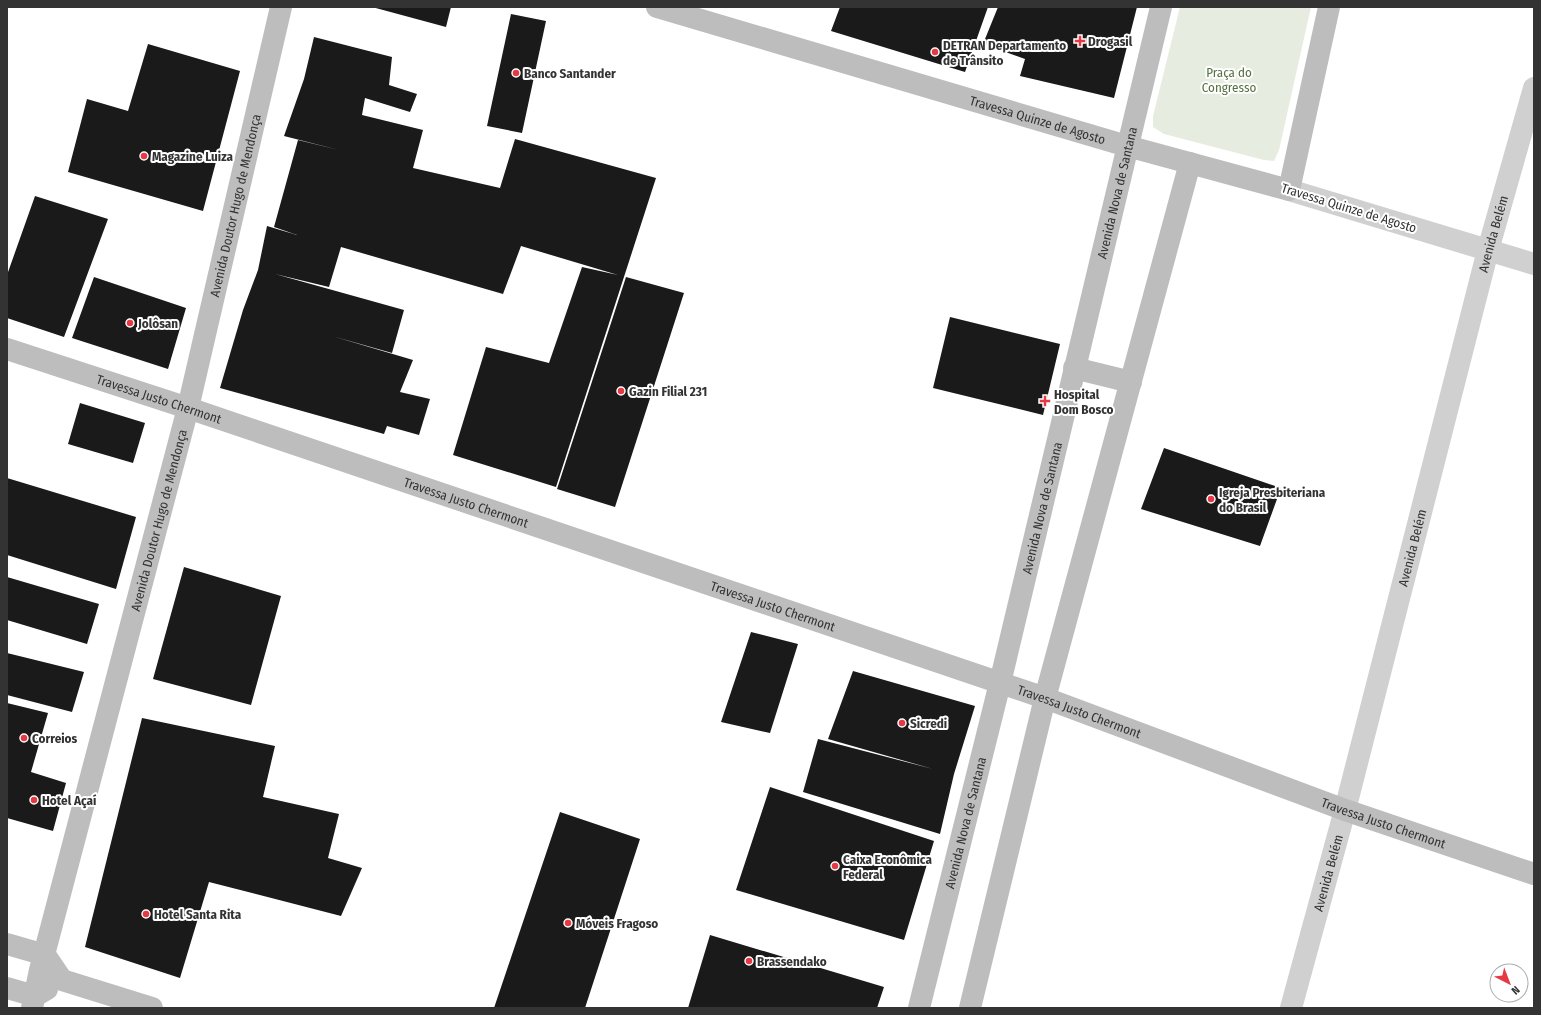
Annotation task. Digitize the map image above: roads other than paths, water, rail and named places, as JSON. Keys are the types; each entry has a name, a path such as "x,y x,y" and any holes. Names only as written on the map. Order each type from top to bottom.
{"street":[{"name":"Avenida Doutor Hugo de Mendonça","path":"33,1002 44,954 188,408 281,7"},
{"name":"Travessa Quinze de Agosto","path":"657,7 1127,146 1289,190 1534,264"},
{"name":"Avenida Nova de Santana","path":"919,1008 1000,683 1161,7"},
{"path":"1289,190 1329,7"},
{"name":"Avenida Belém","path":"1291,1008 1346,810 1488,250 1534,88"},
{"path":"970,1008 1045,698 1190,163"},
{"name":"Travessa Justo Chermont","path":"7,350 188,408 1045,698 1346,810 1534,874"},
{"path":"1074,368 1131,382"},
{"path":"7,944 44,954 62,980 152,1008"},
{"path":"7,988 33,1002 62,980"}],"place":[{"name":"Drogasil","path":"1080,41"},
{"name":"DETRAN Departamento de Trânsito","path":"935,52"},
{"name":"Banco Santander","path":"516,73"},
{"name":"Magazine Luiza","path":"144,156"},
{"name":"Jolôsan","path":"130,323"},
{"name":"Gazin Filial 231","path":"621,391"},
{"name":"Hospital Dom Bosco","path":"1045,401"},
{"name":"Igreja Presbiteriana do Brasil","path":"1211,499"},
{"name":"Sicredi","path":"902,723"},
{"name":"Correios","path":"24,738"},
{"name":"Hotel Açaí","path":"34,800"},
{"name":"Caixa Econômica Federal","path":"835,866"},
{"name":"Hotel Santa Rita","path":"146,914"},
{"name":"Móveis Fragoso","path":"568,923"},
{"name":"Brassendako","path":"749,961"}],"park label":[{"name":"Praça do Congresso","path":"1229,80"}]}
